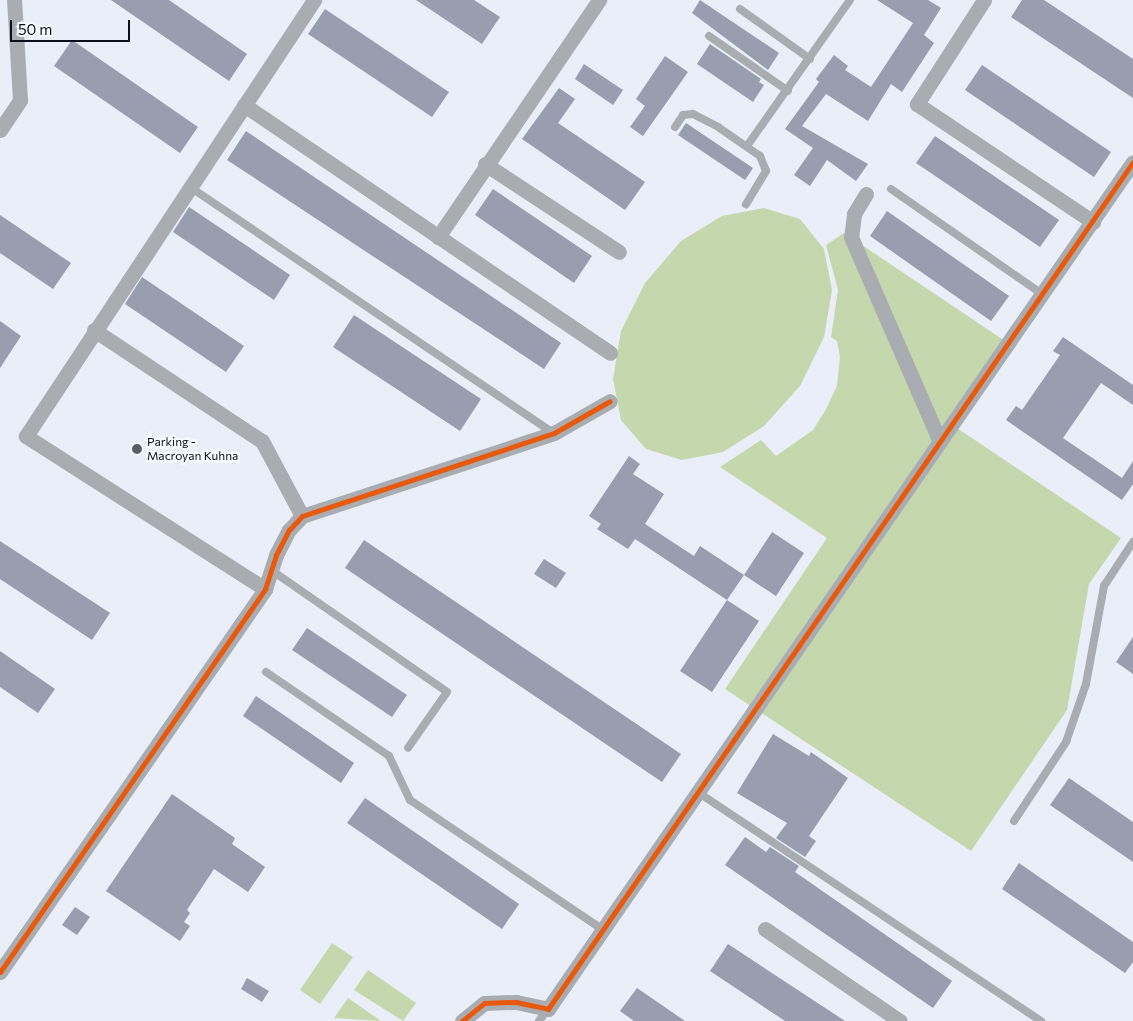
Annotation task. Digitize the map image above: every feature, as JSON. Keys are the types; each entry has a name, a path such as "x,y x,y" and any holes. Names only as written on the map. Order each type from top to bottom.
{"street":[{"path":"0,130 20,100 14,0"},
{"path":"265,589 26,436 94,330 314,0"},
{"path":"438,237 485,164 599,0"},
{"path":"984,0 917,104 1093,222"},
{"path":"244,105 610,353"},
{"path":"462,1021 484,1003 516,1002 543,1015 939,439 1093,222 1133,162"},
{"path":"485,164 619,252"},
{"path":"866,194 854,214 851,237 939,439"},
{"path":"94,330 262,441 302,516"},
{"path":"0,972 265,589 270,570 289,530 302,516 554,433 610,401"},
{"path":"765,928 900,1021"}],"lane":[{"path":"747,146 788,91 850,0"},
{"path":"740,9 810,59"},
{"path":"709,36 788,91"},
{"path":"675,127 683,115 690,113 747,146 764,162 766,171 746,204"},
{"path":"190,186 554,433"},
{"path":"891,190 1042,294"},
{"path":"1014,821 1066,742 1086,684 1104,586 1133,542"},
{"path":"270,570 446,692 408,748"},
{"path":"266,672 389,756 410,800 602,930"},
{"path":"696,791 1042,1021"}],"green space":[{"path":"764,208 800,219 824,249 832,290 824,337 800,386 764,426 723,452 682,460 646,449 621,420 613,379 621,331 645,283 681,241 722,216"},
{"path":"844,233 1014,347 957,428 1121,538 1089,584 1067,710 971,851 725,689 827,538 720,467 761,440 776,456 813,430 825,411 837,386 840,357 837,341 831,337 838,290 826,245"},
{"path":"332,943 353,957 320,1004 300,990"},
{"path":"368,970 416,1003 403,1021 354,990"},
{"path":"348,998 381,1021 334,1018"}],"building":[{"path":"111,0 169,0 247,54 229,81"},
{"path":"416,0 474,0 500,17 482,44"},
{"path":"700,0 779,53 768,70 692,13"},
{"path":"877,0 928,0 941,8 924,35 934,43 902,92 891,84 868,121 826,94 802,126 868,164 856,181 827,160 810,186 794,175 813,148 785,129 819,82 816,79 834,55 848,66 845,70 871,87 913,23"},
{"path":"1022,0 1044,0 1133,59 1133,98 1011,17"},
{"path":"325,9 449,92 432,117 308,34"},
{"path":"72,40 198,127 180,153 54,66"},
{"path":"710,44 761,79 759,82 764,85 753,102 697,64"},
{"path":"665,56 688,72 643,136 630,127 645,106 636,99"},
{"path":"584,64 623,90 613,105 575,79"},
{"path":"982,65 1111,152 1094,177 965,90"},
{"path":"559,88 575,99 558,123 645,182 625,210 522,139"},
{"path":"686,123 753,168 745,180 678,135"},
{"path":"246,131 561,343 544,369 227,160"},
{"path":"935,136 1059,220 1040,247 916,163"},
{"path":"493,189 592,256 574,283 475,215"},
{"path":"189,207 290,275 274,300 173,232"},
{"path":"887,211 1009,296 991,321 870,236"},
{"path":"0,215 71,263 53,289 0,253"},
{"path":"142,277 244,346 226,372 125,304"},
{"path":"354,315 481,399 460,431 333,347"},
{"path":"0,321 21,336 0,368"},
{"path":"1063,337 1133,385 1133,405 1101,383 1063,438 1122,478 1133,461 1133,484 1122,500 1006,420 1016,406 1022,410 1060,355 1053,351"},
{"path":"629,456 640,464 633,474 664,494 645,524 694,556 700,546 744,575 727,600 635,539 628,549 597,529 601,524 589,516"},
{"path":"772,532 804,553 776,596 744,575"},
{"path":"364,540 681,754 662,782 345,568"},
{"path":"0,541 110,613 92,640 0,579"},
{"path":"544,559 566,573 556,588 534,574"},
{"path":"727,600 759,621 712,692 680,671"},
{"path":"307,628 407,695 392,717 292,650"},
{"path":"1133,637 1133,674 1116,662"},
{"path":"0,651 55,689 38,713 0,687"},
{"path":"256,696 354,763 341,783 243,716"},
{"path":"773,734 809,756 811,752 848,778 809,836 816,841 805,857 776,838 787,823 737,793"},
{"path":"1069,778 1133,822 1133,862 1050,805"},
{"path":"172,794 235,838 232,844 265,867 248,892 214,869 187,910 190,913 184,922 190,926 180,941 106,891"},
{"path":"365,798 519,904 502,929 347,823"},
{"path":"745,837 766,852 770,847 799,866 795,872 952,981 933,1008 725,865"},
{"path":"1019,863 1133,942 1133,962 1125,973 1002,889"},
{"path":"75,907 90,917 77,935 62,925"},
{"path":"728,944 845,1021 785,1021 710,971"},
{"path":"247,978 269,991 262,1002 241,989"},
{"path":"637,988 685,1021 634,1021 620,1011"}],"cycle path":[{"path":"462,1021 484,1003 516,1002 548,1009 1133,162"},
{"path":"0,972 265,589 276,555 289,530 302,516 554,433 610,401"}],"place":[{"name":"Parking - Macroyan Kuhna","path":"137,449"}]}
